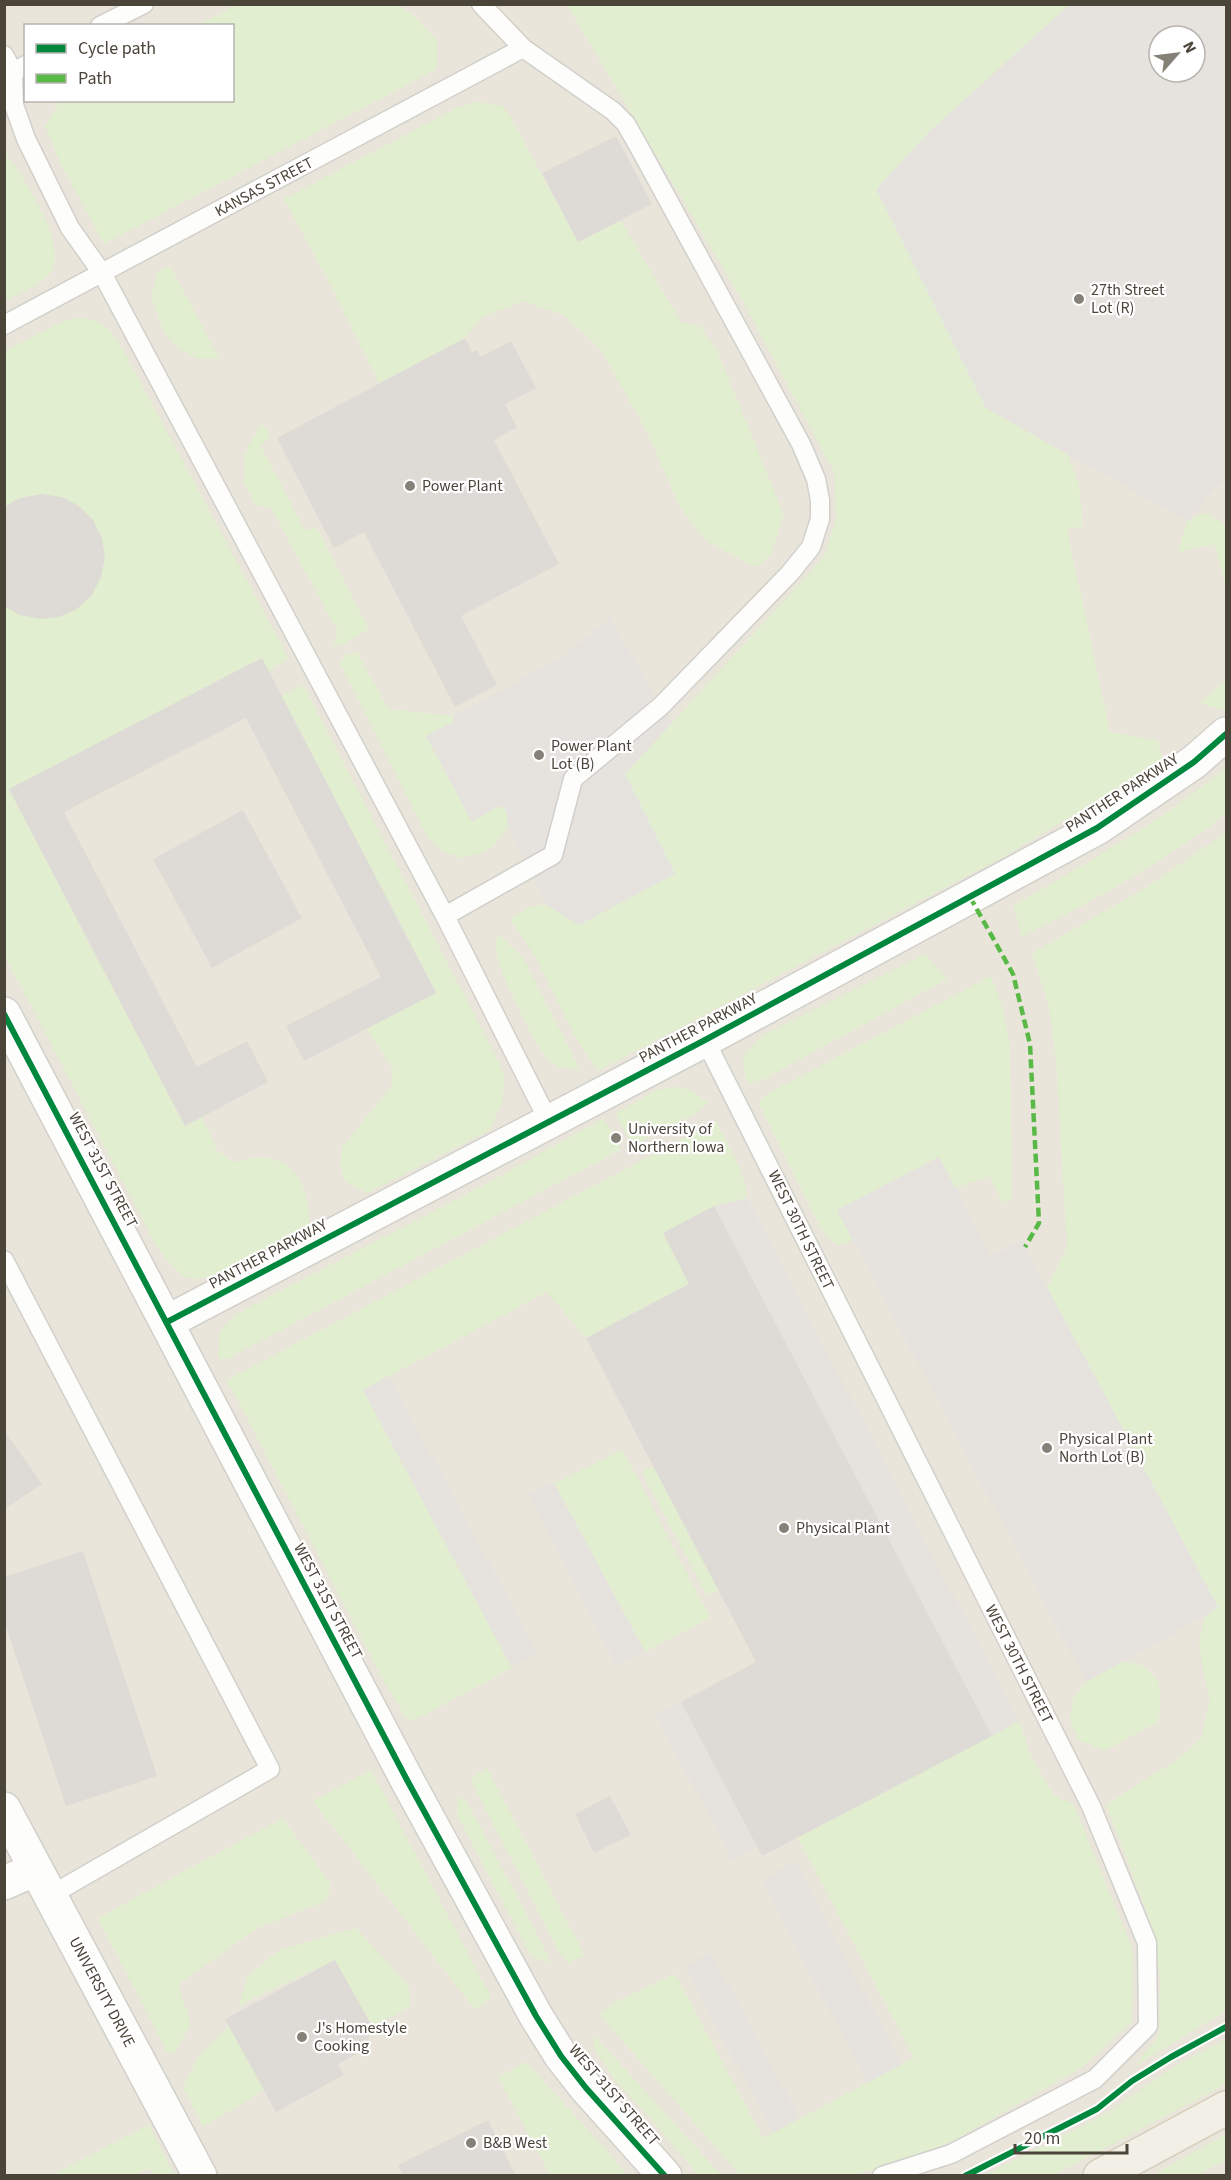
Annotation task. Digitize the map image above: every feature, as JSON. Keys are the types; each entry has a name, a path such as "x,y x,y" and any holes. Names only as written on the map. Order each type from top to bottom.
{"main road":[{"path":"1100,2175 1227,2108"}],"street":[{"name":"PANTHER PARKWAY","path":"167,1322 705,1040 1097,828 1194,762 1227,734"},
{"name":"WEST 31ST STREET","path":"4,1014 407,1780 536,2016 561,2056 586,2088 665,2175"},
{"name":"UNIVERSITY DRIVE","path":"4,1809 200,2175"},
{"path":"4,1883 44,1882"}],"lane":[{"path":"104,24 144,4"},
{"path":"445,916 554,855 573,779 661,706 790,573 811,547 820,519 820,500 816,479 801,444 626,124 613,111 523,48 482,4"},
{"name":"KANSAS STREET","path":"4,325 523,48"},
{"path":"14,64 14,105 26,139 70,228 102,273 445,916 549,1122"},
{"name":"WEST 30TH STREET","path":"705,1040 1091,1806 1147,1943 1148,2026 1095,2079 951,2154 882,2175"},
{"path":"4,1260 270,1769 44,1882"}],"shaded area":[{"name":"27th Street Lot (R)","path":"1070,4 1226,5 1226,477 1187,521 986,408 876,189 929,132"},
{"name":"University of Northern Iowa","path":"5,5 1226,5 1226,2175 5,2175"},
{"name":"Power Plant Lot (B)","path":"610,618 672,723 625,774 675,874 579,925 548,906 508,827 506,810 499,806 472,822 426,736 453,722 454,716 560,658"},
{"name":"Physical Plant North Lot (B)","path":"939,1157 992,1256 1022,1240 1218,1607 1086,1682 837,1210"},
{"path":"747,1198 1019,1721 992,1736 714,1206"},
{"path":"389,1376 538,1653 512,1668 363,1390"},
{"path":"554,1483 645,1652 617,1666 527,1494"},
{"path":"681,1702 757,1847 732,1860 655,1714"},
{"path":"795,1861 902,2064 867,2083 762,1881"},
{"path":"711,1952 800,2118 773,2133 684,1967"}],"green space":[{"path":"237,5 398,5 414,15 437,41 437,69 104,244 60,162 45,126 59,102 234,102 234,24 199,24"},
{"path":"567,5 1070,5 929,132 986,408 1068,455 1079,485 1083,526 1067,530 1110,732 1158,741 1163,761 1003,857 598,1071 577,1040 534,954 510,920 530,907 545,905 580,925 625,774 824,557 836,519 834,472 741,298"},
{"path":"477,102 502,106 509,114 578,242 621,221 681,322 701,327 718,353 784,516 770,556 756,567 706,541 679,505 647,432 600,348 563,315 523,301 482,317 465,338 379,383 329,282 284,199 458,107"},
{"path":"5,152 41,210 54,245 55,260 47,277 30,289 5,301"},
{"path":"169,266 219,358 198,359 177,348 164,332 151,297 158,271"},
{"path":"68,319 95,320 116,337 289,659 268,671 261,658 9,790 185,1126 202,1117 217,1150 234,1162 250,1158 267,1158 278,1161 295,1173 304,1191 310,1223 234,1266 203,1278 192,1279 182,1275 158,1249 5,956 5,351"},
{"path":"262,421 271,439 260,444 305,531 316,526 369,629 345,643 332,647 338,632 271,508 255,504 244,482 244,455"},
{"path":"1204,513 1226,525 1226,590 1215,544 1178,552 1187,521"},
{"path":"357,652 388,709 454,716 453,722 427,736 471,821 499,806 506,810 508,827 493,847 462,858 443,851 428,838 340,664 344,656"},
{"path":"1226,680 1226,711 1200,703"},
{"path":"303,685 505,1077 502,1103 490,1130 367,1193 344,1180 340,1163 343,1146 391,1087 393,1070 367,1029 436,992 281,696"},
{"path":"1226,768 1226,814 1178,849 1127,880 1021,937 1014,905 1149,824"},
{"path":"1226,833 1226,2011 1135,2066 1159,2035 1160,1974 1147,1913 1106,1804 1177,1760 1201,1739 1210,1699 1199,1642 1205,1616 1218,1607 1047,1288 1067,1247 1056,1059 1049,1007 1032,953 1140,891"},
{"path":"497,933 523,958 579,1068 555,1065 538,1045 521,1014 500,966 496,953"},
{"path":"925,954 947,979 764,1079 748,1083 744,1072 743,1057 761,1036"},
{"path":"991,976 1002,1007 1010,1046 1012,1198 1003,1203 989,1176 955,1188 939,1157 837,1210 853,1240 838,1246 826,1236 816,1219 758,1102 767,1094"},
{"path":"672,1087 692,1091 708,1103 693,1115 632,1146 616,1113 655,1091"},
{"path":"602,1119 613,1134 620,1150 227,1359 219,1359 221,1333 227,1323 238,1313 486,1184"},
{"path":"716,1121 739,1168 747,1198 714,1206 663,1233 689,1284 586,1338 547,1292 363,1390 512,1668 413,1721 405,1717 227,1380"},
{"path":"623,1450 710,1618 645,1652 554,1483"},
{"path":"653,1466 718,1590 707,1596 642,1472"},
{"path":"1122,1662 1145,1667 1157,1680 1161,1699 1158,1722 1104,1751 1079,1740 1070,1721 1073,1698 1086,1682"},
{"path":"1019,1721 1031,1757 1055,1796 1073,1804 1133,1950 1132,2021 1084,2066 960,2137 913,2159 852,2175 740,2175 599,2014 621,1999 675,1974 763,2138 914,2058 798,1838"},
{"path":"487,1768 585,1956 568,1963 559,1952 470,1779"},
{"path":"371,1770 491,1997 475,2010 313,1801"},
{"path":"461,1797 467,1802 549,1957 549,1963 531,1956 457,1815 457,1805"},
{"path":"283,1818 331,1885 326,1901 258,1928 178,1984 191,2025 174,2053 168,2054 98,1918"},
{"path":"356,1928 409,1986 409,2008 372,2026 335,1960 239,2005 248,1976 279,1950"},
{"path":"229,2026 264,2090 203,2127 183,2087 198,2057"},
{"path":"594,2035 721,2175 698,2175 614,2079 597,2052 593,2042"},
{"path":"1226,2039 1226,2084 1054,2175 985,2175 1107,2113 1175,2066"},
{"path":"526,2062 627,2175 550,2175 498,2077"},
{"path":"149,2125 174,2175 153,2175 149,2168 134,2175 51,2175"},
{"path":"1226,2134 1226,2160 1197,2175 1153,2175"}],"building":[{"path":"616,136 652,204 578,242 542,173"},
{"name":"Power Plant","path":"465,338 472,352 477,350 481,357 511,341 536,388 505,404 517,427 494,440 559,564 461,616 497,685 455,707 364,532 334,548 277,438"},
{"path":"41,494 62,497 79,506 93,520 102,538 105,558 101,577 92,595 77,609 59,617 40,619 20,615 4,606 4,507 20,498"},
{"path":"262,658 436,993 304,1061 286,1026 381,977 246,718 64,812 197,1067 247,1041 268,1082 185,1126 9,789"},
{"path":"243,810 302,918 212,968 153,859"},
{"name":"Physical Plant","path":"714,1206 992,1736 762,1856 681,1702 756,1662 586,1338 689,1284 663,1233"},
{"path":"4,1430 42,1484 4,1510"},
{"path":"83,1551 157,1776 66,1806 4,1621 4,1577"},
{"path":"610,1796 631,1835 594,1853 575,1814"},
{"name":"J's Homestyle Cooking","path":"335,1960 372,2026 366,2049 338,2064 344,2075 276,2112 225,2019"},
{"name":"B&B West","path":"488,2120 516,2176 403,2176 398,2165"}],"marked path":[{"path":"970,897 1013,974 1030,1044 1039,1223 1025,1247"}],"cycle path":[{"path":"167,1322 705,1040 1097,828 1194,762 1226,734"},
{"path":"4,1014 407,1780 536,2016 561,2056 586,2088 665,2176"},
{"path":"965,2176 1097,2109 1132,2081 1226,2027"}],"place":[{"name":"27th Street Lot (R)","path":"1079,299"},
{"name":"Power Plant","path":"410,486"},
{"name":"Power Plant Lot (B)","path":"539,755"},
{"name":"University of Northern Iowa","path":"616,1138"},
{"name":"Physical Plant North Lot (B)","path":"1047,1448"},
{"name":"Physical Plant","path":"784,1528"},
{"name":"J's Homestyle Cooking","path":"302,2037"},
{"name":"B&B West","path":"471,2143"}]}
